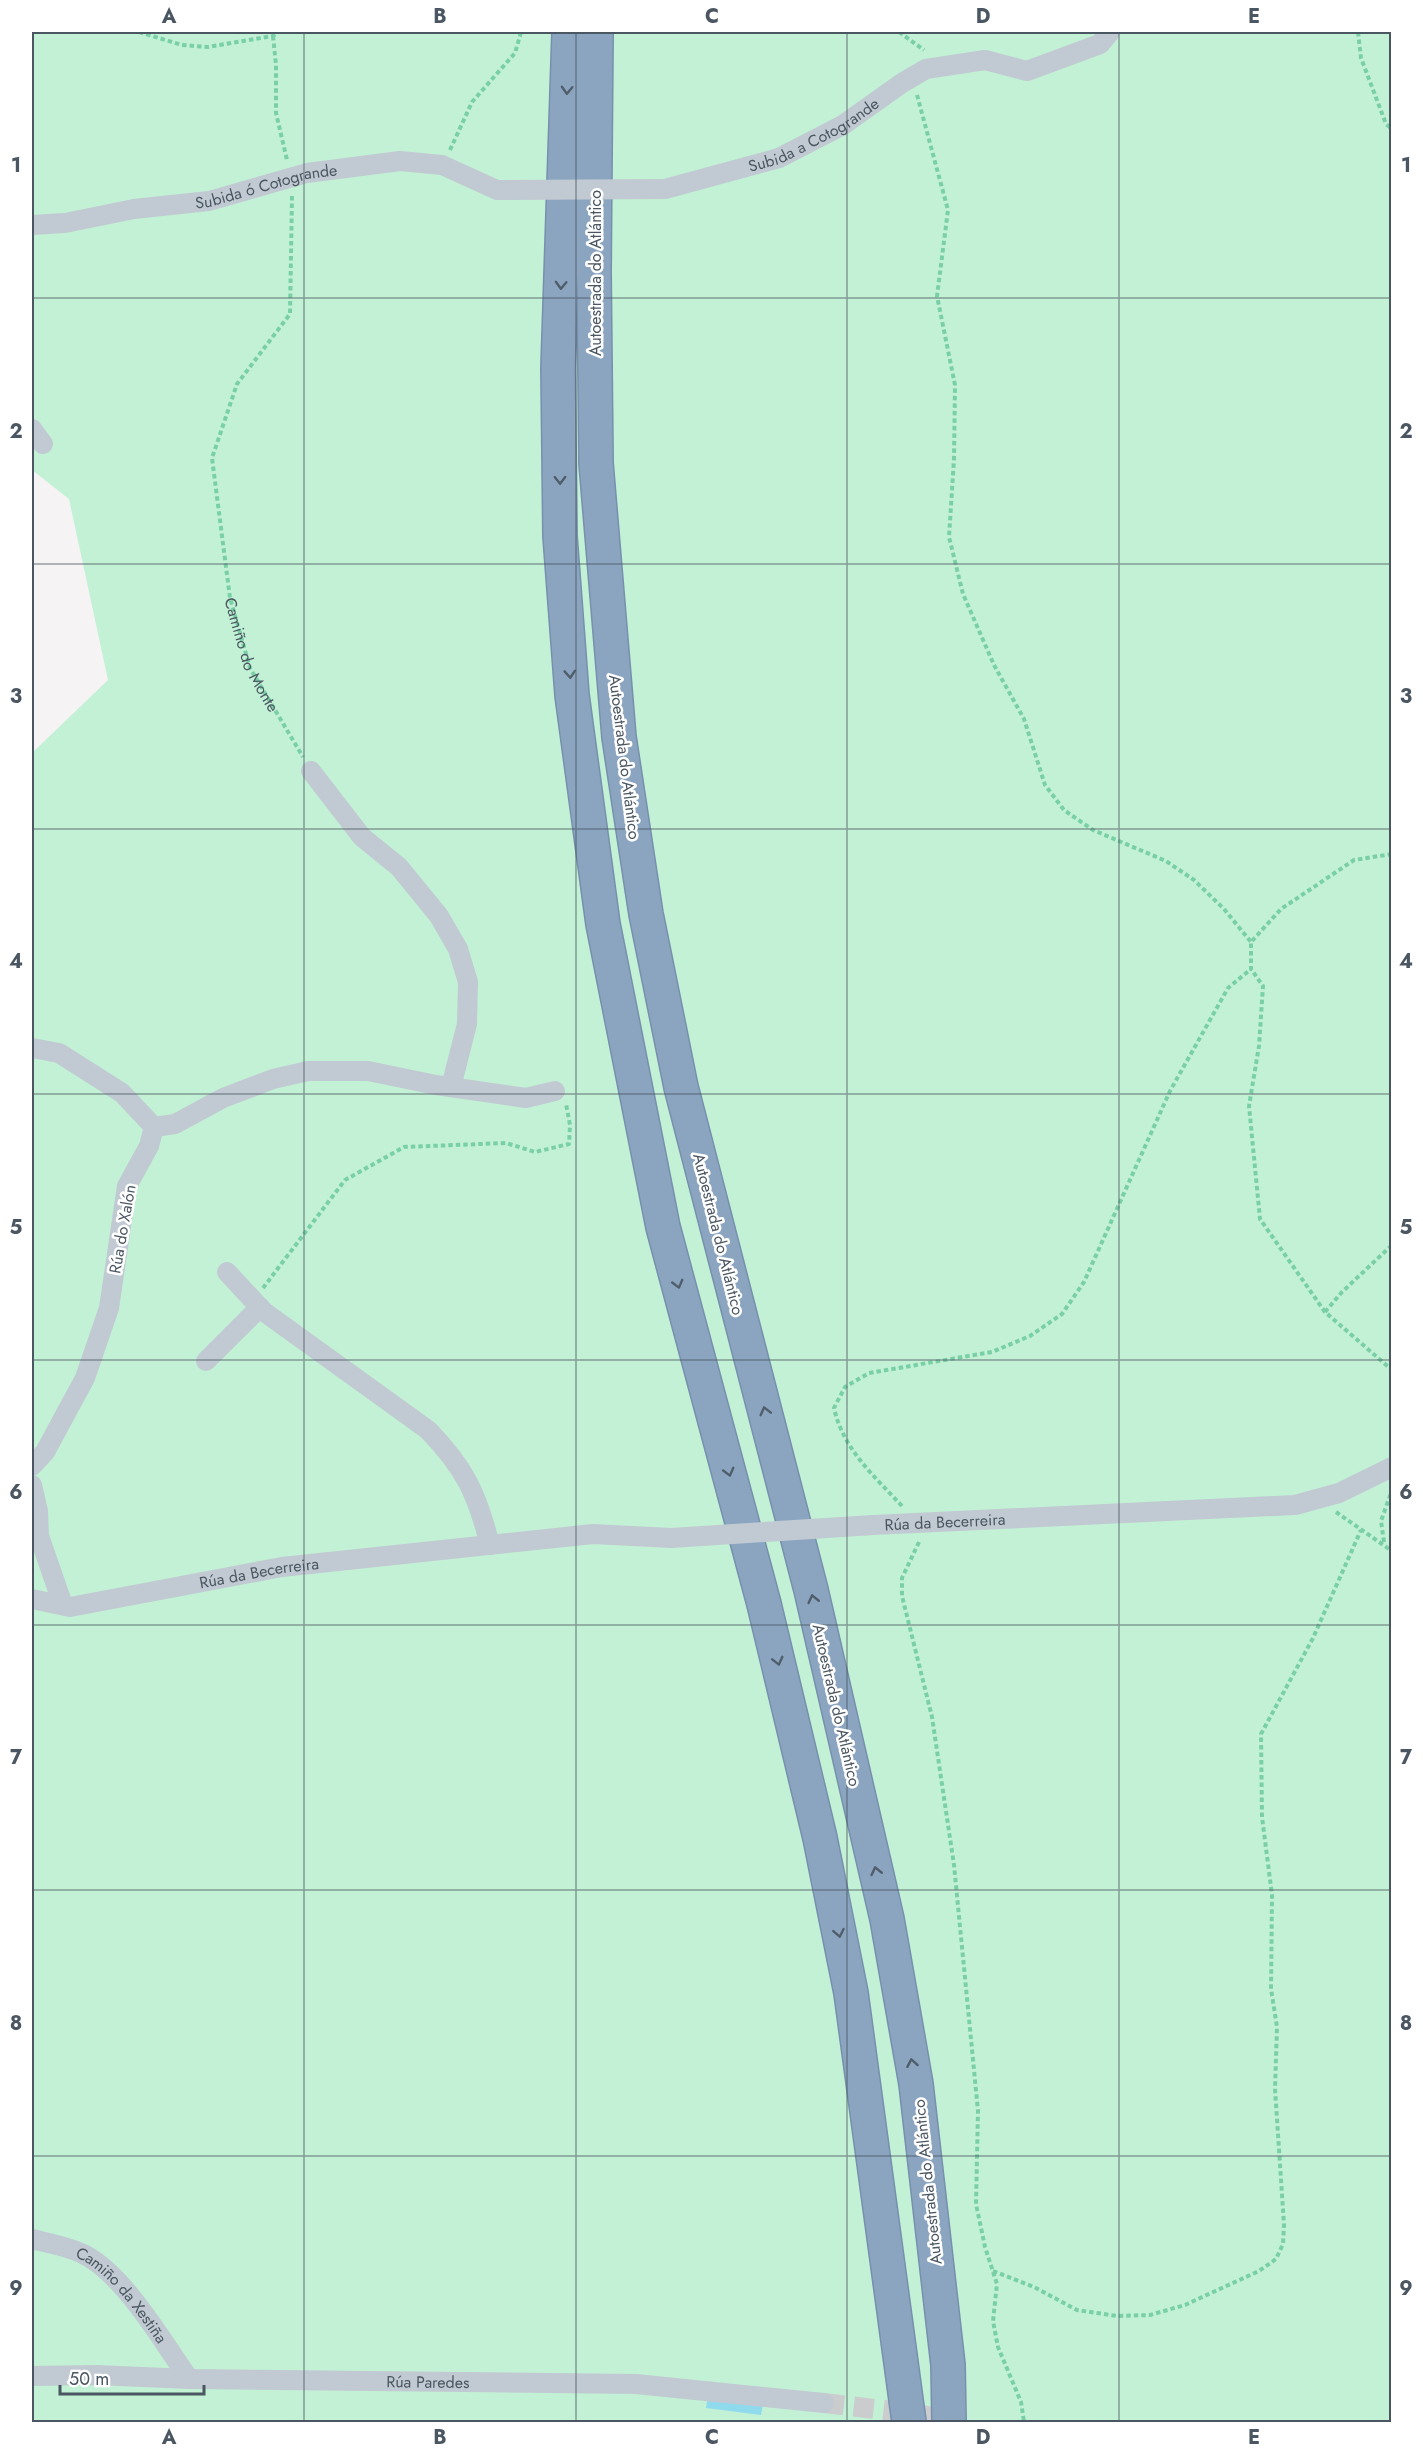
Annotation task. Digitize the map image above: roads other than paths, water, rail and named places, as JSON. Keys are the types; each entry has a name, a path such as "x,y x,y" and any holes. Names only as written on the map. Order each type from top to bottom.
{"highway":[{"name":"Autoestrada do Atlántico","path":"569,32 558,368 560,536 572,695 602,913 663,1227 764,1604 825,1860 852,1992 909,2422"},
{"name":"Autoestrada do Atlántico","path":"596,32 594,272 596,463 619,737 646,914 681,1087 811,1590 887,1919 916,2084 948,2365 949,2422"},
{"path":"941,2309 968,2422"}],"street":[{"name":"Subida a Cotogrande","path":"497,190 665,189 779,158 843,125 926,69 985,60 1027,71 1100,44 1110,32"},
{"name":"Subida ó Cotogrande","path":"32,225 65,223 134,209 209,201 292,176 400,160 442,165 497,190"},
{"path":"311,771 362,837 399,867 439,916 458,949 468,982 467,1024 451,1087"},
{"path":"32,1048 59,1053 122,1093 154,1126 175,1124 223,1098 273,1079 308,1071 368,1071 526,1098 555,1091"},
{"name":"Rúa do Xalón","path":"32,1466 45,1452 85,1378 109,1308 127,1186 149,1146 154,1126"},
{"path":"227,1272 257,1304 428,1430 451,1453 478,1500 490,1545"},
{"path":"206,1361 257,1304"},
{"name":"Rúa da Becerreira","path":"32,1599 70,1607 282,1568 593,1534 671,1538 873,1525 1295,1505 1339,1493 1392,1467"},
{"path":"32,1485 38,1511 39,1536 63,1605"},
{"name":"Camiño da Xestiña","path":"32,2239 81,2253 110,2273 151,2325 189,2379"},
{"name":"Rúa Paredes","path":"32,2376 96,2375 189,2379 636,2384 824,2403"}],"water":[{"path":"708,2396 763,2403 761,2415 706,2408"}],"tunnel":[{"path":"824,2403 917,2414 958,2422"}]}
